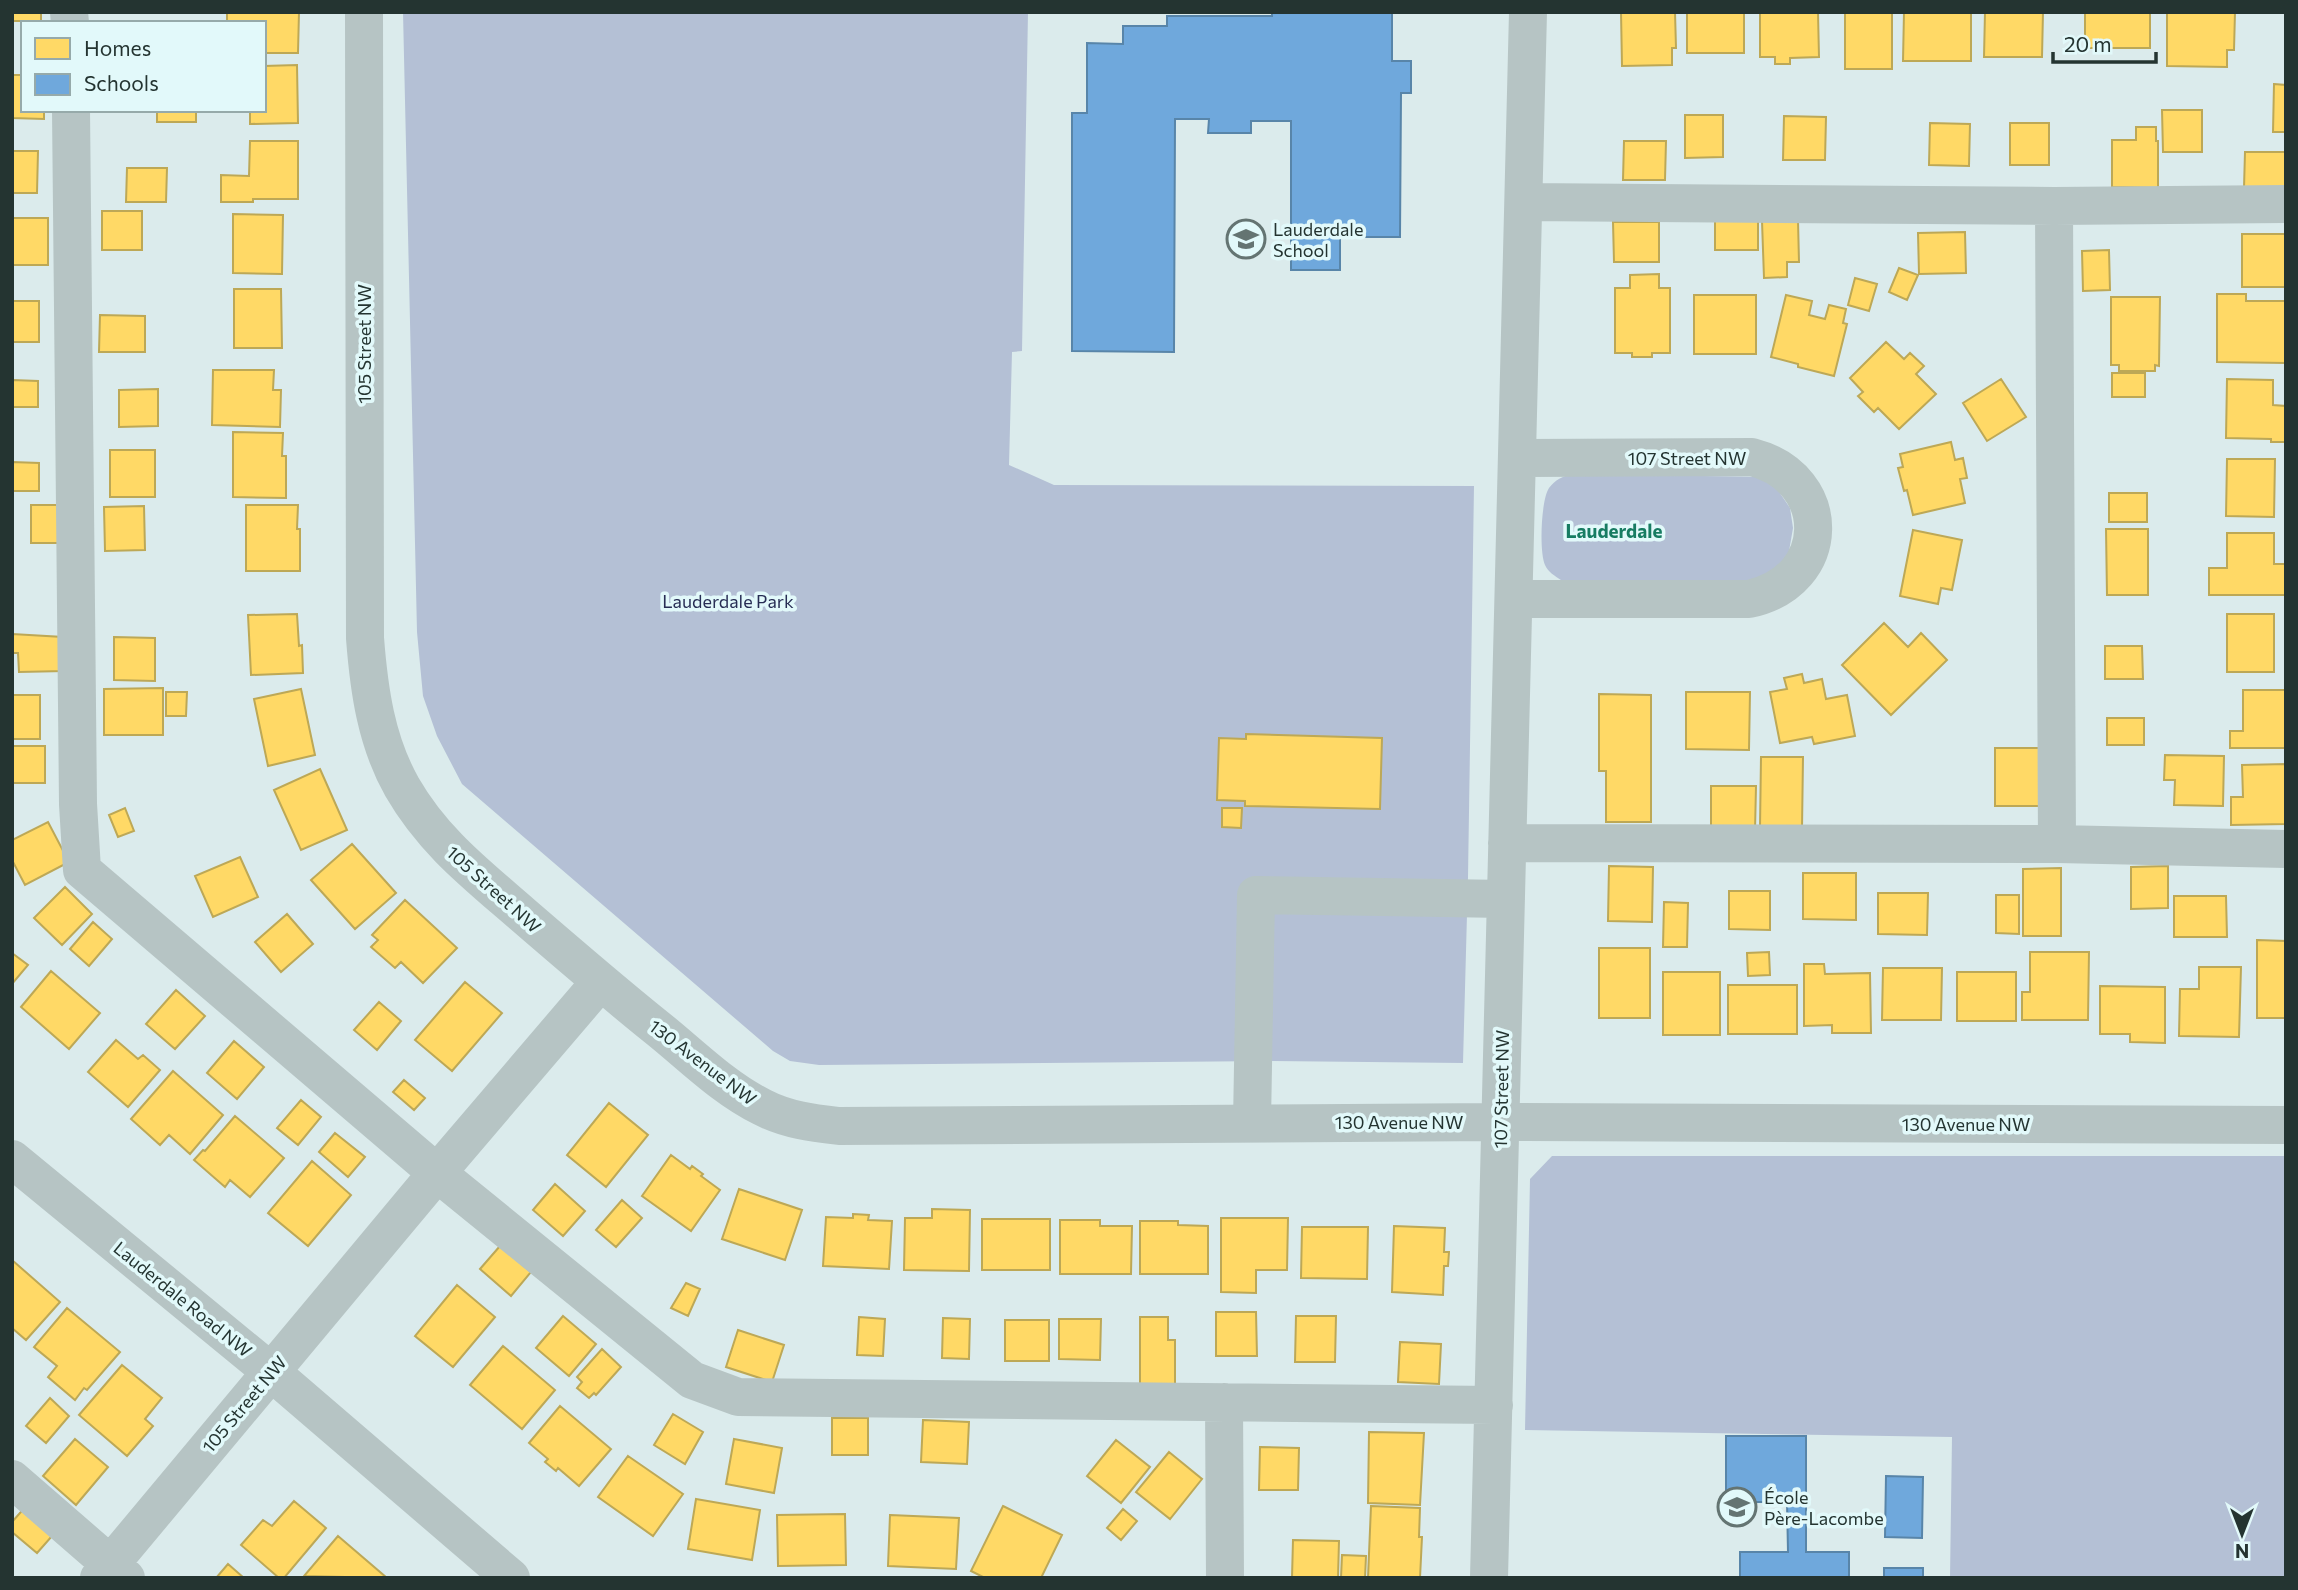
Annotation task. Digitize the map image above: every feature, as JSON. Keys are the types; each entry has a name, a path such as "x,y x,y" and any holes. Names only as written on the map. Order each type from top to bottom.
{"street":[{"name":"105 Street NW","path":"112,1573 270,1371 600,982 450,851 424,821 402,786 385,751 374,714 365,638 363,12"},
{"name":"107 Street NW","path":"1489,1578 1528,12"},
{"path":"71,112 78,804 82,870 437,1173 692,1380 738,1397 1494,1405"},
{"path":"1525,202 2054,206 2286,204"},
{"path":"2054,206 2057,844"},
{"name":"107 Street NW","path":"1514,599 1749,599 1780,588 1793,577 1803,564 1813,532 1809,506 1797,482 1777,466 1752,457 1517,458"},
{"path":"1507,843 2057,844 2286,849"},
{"path":"1252,1124 1256,895 1506,899"},
{"name":"130 Avenue NW","path":"600,982 740,1094 761,1107 806,1122 839,1126 1499,1122 2286,1125"},
{"name":"Lauderdale Road NW","path":"12,1159 270,1371 511,1578"},
{"path":"1224,1402 1225,1578"},
{"path":"12,1479 112,1573"}],"green space":[{"name":"Lauderdale Park","path":"403,12 1028,12 1022,351 1012,352 1009,465 1054,485 1474,486 1463,1063 1272,1061 819,1065 790,1061 773,1051 462,784 437,736 423,696 417,632"},
{"path":"1572,474 1769,477 1790,508 1793,528 1788,557 1761,582 1561,580 1548,570 1543,558 1543,514 1549,488 1559,479"},
{"path":"1552,1156 2286,1156 2286,1578 1950,1578 1952,1437 1525,1430 1530,1179"}],"building: Homes":[{"path":"12,12 41,12 41,21 12,21"},
{"path":"227,12 299,12 298,53 266,53 266,21 227,21"},
{"path":"1621,12 1675,12 1676,48 1672,48 1672,65 1622,66"},
{"path":"1687,12 1744,12 1744,53 1687,53"},
{"path":"1760,12 1818,12 1819,57 1790,58 1790,64 1775,64 1775,57 1760,57"},
{"path":"1845,12 1892,12 1892,69 1845,69"},
{"path":"1904,12 1971,12 1971,61 1903,61"},
{"path":"1985,12 2043,12 2042,57 1984,57"},
{"path":"2085,12 2150,12 2150,48 2085,48"},
{"path":"2167,12 2235,12 2234,50 2227,50 2227,67 2167,66"},
{"path":"297,65 298,123 250,124 250,112 266,112 266,66"},
{"path":"12,75 21,75 21,112 44,112 44,119 12,118"},
{"path":"2274,84 2286,85 2286,132 2273,132"},
{"path":"2162,110 2202,110 2202,152 2163,152"},
{"path":"157,112 196,112 196,122 157,122"},
{"path":"1685,115 1723,115 1723,157 1685,158"},
{"path":"1784,116 1826,117 1825,160 1783,160"},
{"path":"1930,123 1970,124 1969,166 1929,165"},
{"path":"2010,123 2049,123 2049,165 2010,165"},
{"path":"2136,127 2156,127 2158,188 2112,187 2112,140 2136,140"},
{"path":"250,141 298,141 298,199 221,202 221,175 249,176"},
{"path":"1624,141 1666,141 1665,180 1623,180"},
{"path":"12,151 38,151 37,193 12,193"},
{"path":"2245,152 2286,152 2286,189 2244,188"},
{"path":"127,168 167,168 166,202 126,202"},
{"path":"102,211 142,211 142,250 102,250"},
{"path":"233,214 283,215 282,274 233,273"},
{"path":"12,218 48,218 48,265 12,265"},
{"path":"1715,220 1758,221 1758,250 1715,250"},
{"path":"1798,220 1799,262 1787,262 1787,277 1764,278 1762,221"},
{"path":"1613,222 1659,222 1659,262 1614,262"},
{"path":"1965,232 1966,273 1919,274 1918,233"},
{"path":"2242,234 2286,234 2286,287 2242,287"},
{"path":"2109,250 2110,290 2083,291 2082,251"},
{"path":"1899,268 1918,275 1907,300 1889,292"},
{"path":"1659,274 1659,288 1670,288 1670,353 1632,357 1632,353 1615,353 1615,288 1630,288 1630,275"},
{"path":"1855,278 1877,284 1869,311 1848,305"},
{"path":"234,289 281,289 282,348 234,348"},
{"path":"2217,294 2246,294 2246,301 2286,301 2286,363 2217,362"},
{"path":"1694,295 1756,295 1756,354 1694,354"},
{"path":"1786,295 1812,301 1809,315 1825,319 1829,305 1846,309 1843,323 1847,324 1834,376 1771,357"},
{"path":"2111,297 2160,297 2159,366 2155,365 2155,371 2119,371 2119,365 2111,365"},
{"path":"12,301 39,301 39,342 12,342"},
{"path":"100,315 145,316 145,352 99,352"},
{"path":"1886,342 1904,359 1910,353 1924,366 1916,374 1936,394 1899,429 1878,408 1874,412 1858,396 1863,392 1850,378"},
{"path":"213,370 274,370 273,390 281,390 280,427 212,425"},
{"path":"2112,373 2145,373 2145,397 2112,397"},
{"path":"2001,379 2026,417 1987,441 1963,403"},
{"path":"2227,379 2273,380 2273,405 2286,406 2286,442 2226,438"},
{"path":"12,380 38,381 38,407 12,407"},
{"path":"158,389 158,426 119,427 119,390"},
{"path":"233,432 283,433 286,498 233,497"},
{"path":"1951,442 1955,460 1963,458 1967,478 1960,479 1965,503 1913,515 1898,468 1903,467 1900,454"},
{"path":"110,450 155,450 155,497 110,497"},
{"path":"2227,459 2275,459 2274,517 2226,516"},
{"path":"12,462 39,463 39,491 12,491"},
{"path":"2109,493 2147,493 2147,522 2109,522"},
{"path":"31,505 63,505 68,543 31,543"},
{"path":"246,505 298,505 300,571 246,571"},
{"path":"144,506 145,550 105,551 104,507"},
{"path":"2106,529 2148,529 2148,595 2107,595"},
{"path":"1913,530 1962,540 1952,590 1941,588 1938,604 1900,596"},
{"path":"2227,533 2274,533 2274,564 2286,564 2286,595 2209,595 2209,568 2227,568"},
{"path":"297,614 303,673 251,675 248,615"},
{"path":"2227,614 2274,614 2274,672 2227,672"},
{"path":"1884,623 1908,647 1921,633 1947,660 1891,715 1842,665"},
{"path":"12,634 63,637 64,671 19,672 18,653 12,653"},
{"path":"114,637 155,638 155,681 114,680"},
{"path":"2105,646 2142,646 2143,679 2105,679"},
{"path":"1802,674 1804,683 1822,679 1826,699 1847,695 1855,736 1814,744 1812,737 1780,743 1770,692 1787,689 1784,678"},
{"path":"163,688 163,735 104,735 104,689"},
{"path":"301,689 315,755 268,766 254,699"},
{"path":"2243,690 2286,690 2286,748 2230,748 2230,731 2243,731"},
{"path":"166,692 187,692 186,716 166,716"},
{"path":"1686,692 1750,692 1749,750 1686,749"},
{"path":"1599,694 1651,695 1651,822 1606,822 1606,771 1599,771"},
{"path":"12,695 40,695 40,739 12,739"},
{"path":"2107,718 2144,718 2144,745 2107,745"},
{"path":"1246,734 1382,738 1380,809 1245,806 1245,801 1217,800 1219,738 1246,739"},
{"path":"12,746 45,746 45,783 12,783"},
{"path":"1995,748 2044,748 2044,806 1995,806"},
{"path":"2165,755 2224,756 2223,806 2174,805 2175,780 2164,780"},
{"path":"1761,757 1803,757 1802,829 1760,828"},
{"path":"2286,764 2286,824 2231,825 2231,797 2243,797 2242,765"},
{"path":"320,769 347,830 301,850 274,790"},
{"path":"1711,786 1756,786 1755,831 1711,831"},
{"path":"125,808 134,831 118,837 109,815"},
{"path":"1222,808 1242,808 1241,828 1222,827"},
{"path":"48,822 69,862 25,885 12,860 12,840"},
{"path":"352,844 396,893 355,929 311,880"},
{"path":"240,857 258,897 213,917 195,876"},
{"path":"1609,866 1653,867 1652,922 1608,921"},
{"path":"2168,866 2168,908 2131,909 2131,867"},
{"path":"2061,868 2061,936 2023,936 2023,869"},
{"path":"1803,873 1856,873 1856,920 1803,919"},
{"path":"65,887 92,914 62,945 34,918"},
{"path":"1729,891 1770,891 1770,930 1729,929"},
{"path":"1878,893 1928,893 1927,935 1878,934"},
{"path":"1996,895 2019,895 2019,934 1996,933"},
{"path":"2174,896 2226,896 2227,937 2174,937"},
{"path":"405,900 457,948 423,983 401,962 395,968 371,947 378,940 372,935"},
{"path":"1664,902 1688,903 1687,947 1663,947"},
{"path":"287,914 313,944 281,972 255,942"},
{"path":"93,922 112,939 89,966 70,949"},
{"path":"2257,940 2286,941 2286,1018 2257,1018"},
{"path":"1599,948 1650,948 1650,1018 1599,1018"},
{"path":"1769,952 1770,975 1748,976 1747,953"},
{"path":"2030,952 2089,952 2088,1020 2022,1020 2022,992 2030,992"},
{"path":"12,953 28,965 12,984"},
{"path":"1804,964 1824,964 1825,974 1870,973 1871,1033 1832,1033 1832,1025 1804,1026"},
{"path":"2199,967 2241,967 2239,1037 2179,1036 2180,989 2199,989"},
{"path":"1883,968 1942,968 1941,1020 1882,1020"},
{"path":"51,971 100,1013 69,1049 21,1007"},
{"path":"1663,972 1720,972 1720,1035 1663,1035"},
{"path":"1957,972 2016,972 2016,1021 1957,1021"},
{"path":"465,982 502,1013 452,1071 415,1040"},
{"path":"1728,985 1797,985 1797,1034 1728,1034"},
{"path":"2100,986 2165,987 2165,1043 2130,1042 2130,1034 2100,1034"},
{"path":"176,990 205,1016 175,1049 146,1024"},
{"path":"379,1002 401,1021 377,1050 354,1030"},
{"path":"116,1040 138,1059 143,1055 160,1070 128,1107 88,1072"},
{"path":"234,1041 264,1067 237,1099 207,1073"},
{"path":"173,1071 223,1115 190,1154 169,1135 160,1145 131,1119"},
{"path":"404,1080 425,1098 414,1110 393,1092"},
{"path":"301,1100 321,1117 298,1145 277,1128"},
{"path":"609,1103 648,1135 606,1187 567,1155"},
{"path":"235,1116 284,1158 250,1197 230,1180 225,1187 194,1160"},
{"path":"335,1133 365,1157 348,1177 319,1152"},
{"path":"671,1155 690,1169 692,1166 720,1190 691,1231 642,1196"},
{"path":"312,1161 351,1195 308,1246 268,1213"},
{"path":"555,1184 585,1211 563,1236 533,1210"},
{"path":"739,1189 802,1210 785,1260 722,1239"},
{"path":"622,1200 642,1218 616,1247 596,1230"},
{"path":"932,1209 970,1210 969,1271 904,1270 905,1218 932,1218"},
{"path":"853,1214 869,1215 868,1220 892,1221 889,1269 823,1266 826,1217 853,1218"},
{"path":"1221,1218 1288,1218 1287,1270 1256,1270 1256,1293 1221,1292"},
{"path":"982,1219 1050,1219 1050,1270 982,1270"},
{"path":"1060,1220 1100,1220 1100,1226 1132,1226 1131,1274 1060,1274"},
{"path":"1140,1221 1178,1221 1178,1225 1208,1226 1208,1274 1140,1274"},
{"path":"1394,1226 1445,1228 1444,1252 1449,1252 1448,1266 1444,1266 1443,1295 1392,1292"},
{"path":"1302,1227 1368,1227 1367,1279 1301,1278"},
{"path":"500,1246 531,1272 511,1296 480,1269"},
{"path":"12,1260 60,1302 26,1340 12,1328"},
{"path":"686,1283 700,1289 688,1316 671,1308"},
{"path":"457,1285 495,1317 453,1367 415,1336"},
{"path":"67,1308 120,1352 75,1400 48,1377 57,1366 34,1347"},
{"path":"1216,1312 1256,1312 1257,1356 1216,1356"},
{"path":"563,1316 596,1344 569,1376 536,1348"},
{"path":"1296,1316 1336,1316 1335,1362 1295,1362"},
{"path":"859,1317 885,1319 883,1356 857,1355"},
{"path":"1140,1317 1168,1317 1168,1340 1175,1340 1175,1384 1140,1384"},
{"path":"943,1318 970,1319 969,1359 942,1358"},
{"path":"1059,1319 1101,1319 1100,1360 1059,1359"},
{"path":"1005,1320 1049,1320 1049,1361 1005,1361"},
{"path":"738,1330 784,1345 772,1382 726,1367"},
{"path":"1400,1342 1441,1344 1439,1384 1398,1382"},
{"path":"503,1346 555,1390 522,1429 470,1385"},
{"path":"602,1349 621,1367 596,1395 594,1393 589,1398 577,1388 582,1382 577,1377"},
{"path":"122,1365 162,1398 145,1419 153,1426 127,1456 79,1415"},
{"path":"50,1398 69,1416 46,1443 26,1426"},
{"path":"560,1406 611,1449 579,1486 558,1468 556,1471 545,1462 548,1459 529,1443"},
{"path":"673,1414 703,1432 685,1464 654,1445"},
{"path":"832,1418 868,1418 868,1455 832,1455"},
{"path":"923,1420 969,1422 967,1464 921,1462"},
{"path":"1369,1432 1424,1433 1420,1505 1368,1503"},
{"path":"75,1439 108,1467 76,1505 43,1476"},
{"path":"734,1439 782,1448 774,1493 726,1484"},
{"path":"1116,1440 1150,1467 1121,1503 1087,1476"},
{"path":"1260,1447 1299,1448 1298,1490 1259,1490"},
{"path":"1169,1452 1202,1479 1170,1519 1136,1492"},
{"path":"628,1456 683,1494 653,1536 598,1497"},
{"path":"696,1499 760,1510 752,1560 688,1549"},
{"path":"294,1501 326,1528 284,1578 279,1578 241,1545 263,1520 272,1526"},
{"path":"27,1505 60,1527 37,1553 12,1532 12,1522"},
{"path":"1003,1506 1062,1535 1041,1578 985,1578 971,1571"},
{"path":"1371,1506 1420,1508 1420,1578 1368,1578"},
{"path":"1123,1509 1137,1521 1121,1540 1107,1528"},
{"path":"845,1514 846,1565 778,1566 777,1515"},
{"path":"890,1515 959,1518 956,1569 888,1566"},
{"path":"338,1536 387,1578 304,1576"},
{"path":"1293,1540 1339,1541 1338,1578 1292,1578"},
{"path":"1342,1555 1366,1556 1365,1578 1341,1578"},
{"path":"228,1564 244,1578 216,1578"}],"building: Schools":[{"path":"1272,12 1392,12 1392,61 1411,61 1411,93 1401,93 1400,237 1340,237 1340,270 1291,270 1291,121 1251,121 1251,133 1208,133 1209,119 1175,119 1174,352 1072,351 1072,113 1087,113 1087,43 1123,44 1123,26 1167,26 1167,16 1272,16"},
{"path":"1726,1436 1806,1436 1806,1552 1849,1552 1849,1578 1740,1578 1740,1552 1788,1552 1787,1502 1726,1502"},
{"path":"1886,1476 1923,1477 1922,1538 1885,1537"},
{"path":"1884,1568 1923,1568 1923,1578 1884,1578"}],"place":[{"name":"Lauderdale School","path":"1246,239"},
{"name":"École Père-Lacombe","path":"1737,1507"}],"district":[{"name":"Lauderdale","path":"1614,530"}]}
